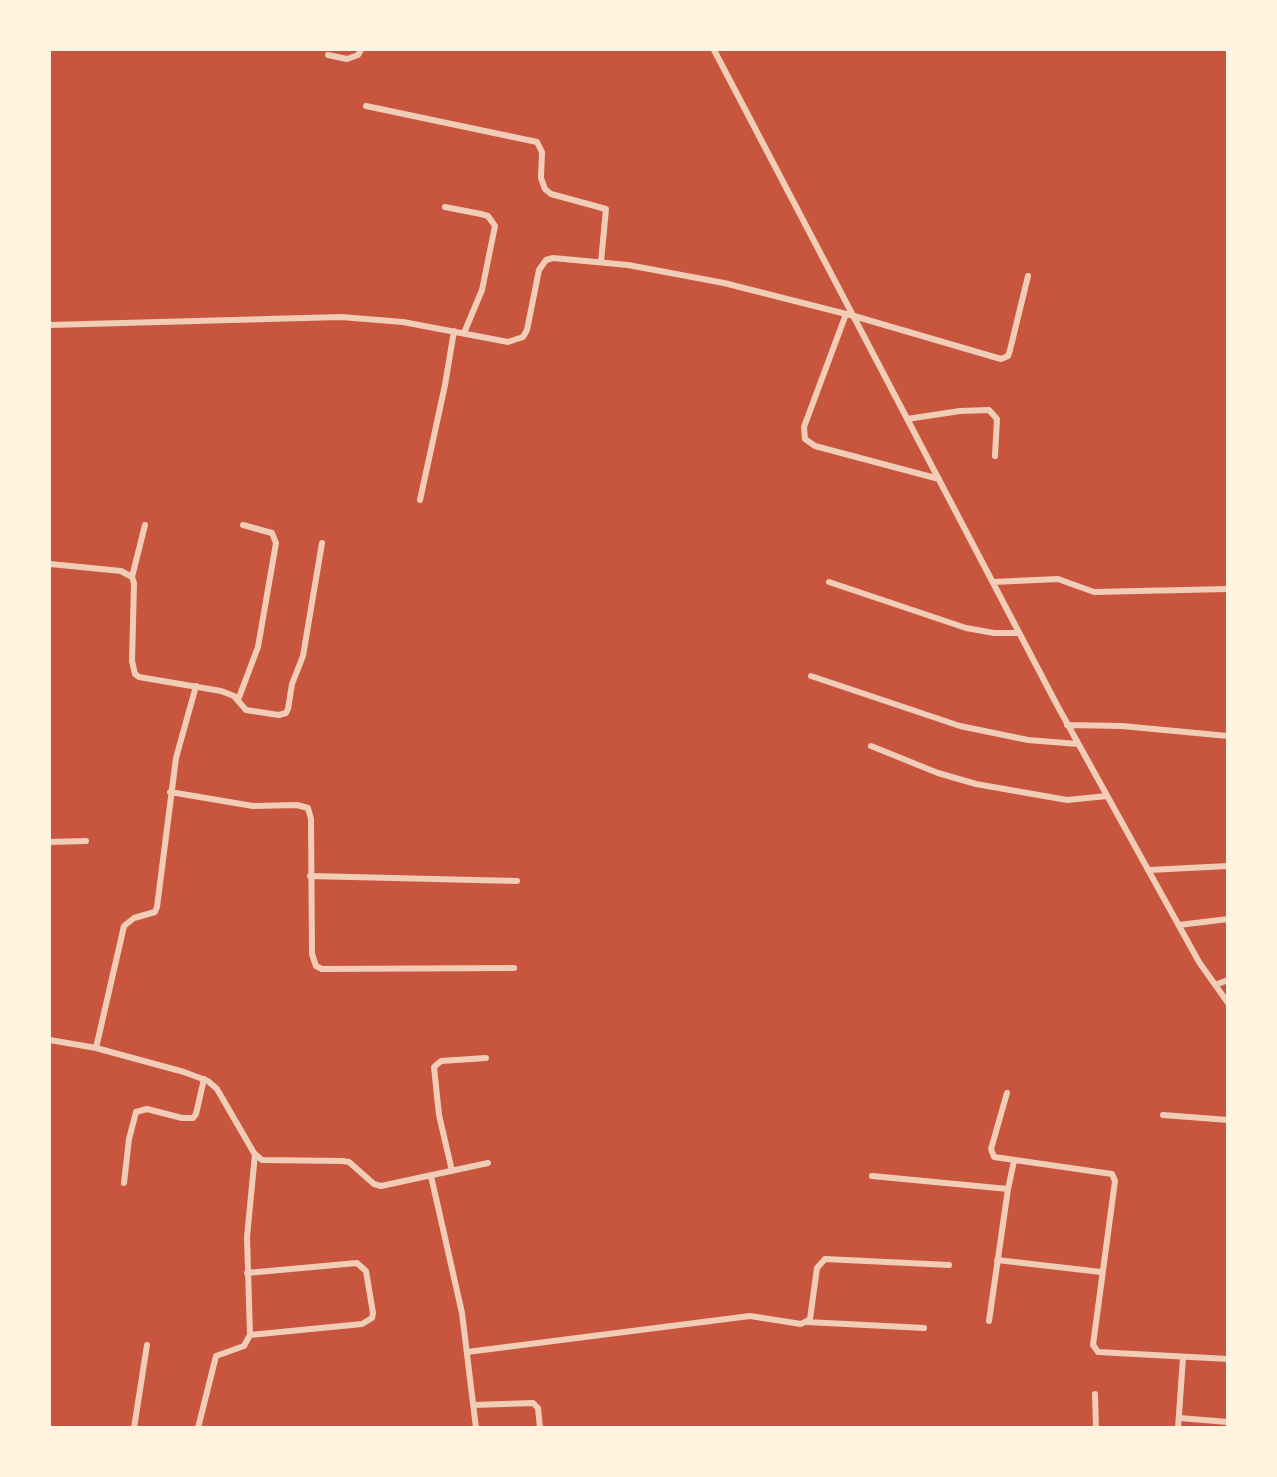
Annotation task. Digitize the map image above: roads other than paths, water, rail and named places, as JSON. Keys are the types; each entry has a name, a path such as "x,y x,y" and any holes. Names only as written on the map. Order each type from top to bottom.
{"street":[{"path":"328,55 347,59 358,55 361,50"},
{"path":"714,50 850,315 939,479 1067,725 1179,925 1227,1003"},
{"path":"366,106 537,142 542,152 541,178 544,189 551,194 606,208 601,262"},
{"path":"444,207 488,216 495,226 482,290 464,333"},
{"path":"50,325 341,317 403,322 508,342 517,341 527,330 542,264 553,258 601,262 724,283 850,315 1001,359 1008,356 1010,350 1028,276"},
{"path":"850,315 804,427 805,439 815,446 939,479"},
{"path":"420,500 445,385 454,331"},
{"path":"907,419 960,411 989,410 997,419 995,456"},
{"path":"145,525 132,577 134,583 132,661 135,674 146,679 221,691 238,699 242,706 252,712 279,715 286,713 305,649 322,543"},
{"path":"238,699 258,647 276,543 272,533 243,525"},
{"path":"50,564 121,571 132,577"},
{"path":"993,582 1058,579 1094,592 1227,589"},
{"path":"830,582 966,628 994,633 1019,633"},
{"path":"811,676 960,726 1028,740 1078,744"},
{"path":"96,1048 124,926 134,918 155,912 157,907 170,792 181,735 196,686"},
{"path":"1067,725 1122,726 1227,736"},
{"path":"871,747 938,773 976,784 1067,800 1107,796"},
{"path":"170,792 253,806 297,805 308,808 311,819 312,954 316,966 322,969 514,968"},
{"path":"50,842 86,841"},
{"path":"1149,870 1227,866"},
{"path":"310,876 517,881"},
{"path":"1179,925 1227,919"},
{"path":"1215,985 1227,980"},
{"path":"50,1040 96,1048 204,1079 217,1089 255,1154 262,1160 349,1162 374,1184 381,1186 488,1163"},
{"path":"452,1171 440,1114 434,1067 441,1061 486,1058"},
{"path":"124,1183 129,1139 136,1112 147,1109 182,1118 193,1118 196,1114 204,1079"},
{"path":"1007,1093 991,1149 994,1158 1112,1174 1115,1181 1093,1345 1098,1352 1227,1359"},
{"path":"1164,1115 1227,1120"},
{"path":"198,1428 216,1356 244,1346 250,1335 247,1273 248,1218 255,1154"},
{"path":"989,1321 1014,1161"},
{"path":"431,1176 453,1269 467,1352 476,1428"},
{"path":"872,1176 1008,1189"},
{"path":"806,1322 812,1312 817,1268 825,1259 949,1265"},
{"path":"997,1260 1101,1272"},
{"path":"247,1273 357,1263 366,1271 373,1313 372,1318 362,1324 250,1335"},
{"path":"467,1352 750,1316 806,1322 924,1329"},
{"path":"134,1428 147,1345"},
{"path":"1179,1428 1183,1358"},
{"path":"1095,1394 1096,1428"},
{"path":"474,1405 533,1403 538,1408 540,1428"},
{"path":"1179,1418 1227,1422"}]}
